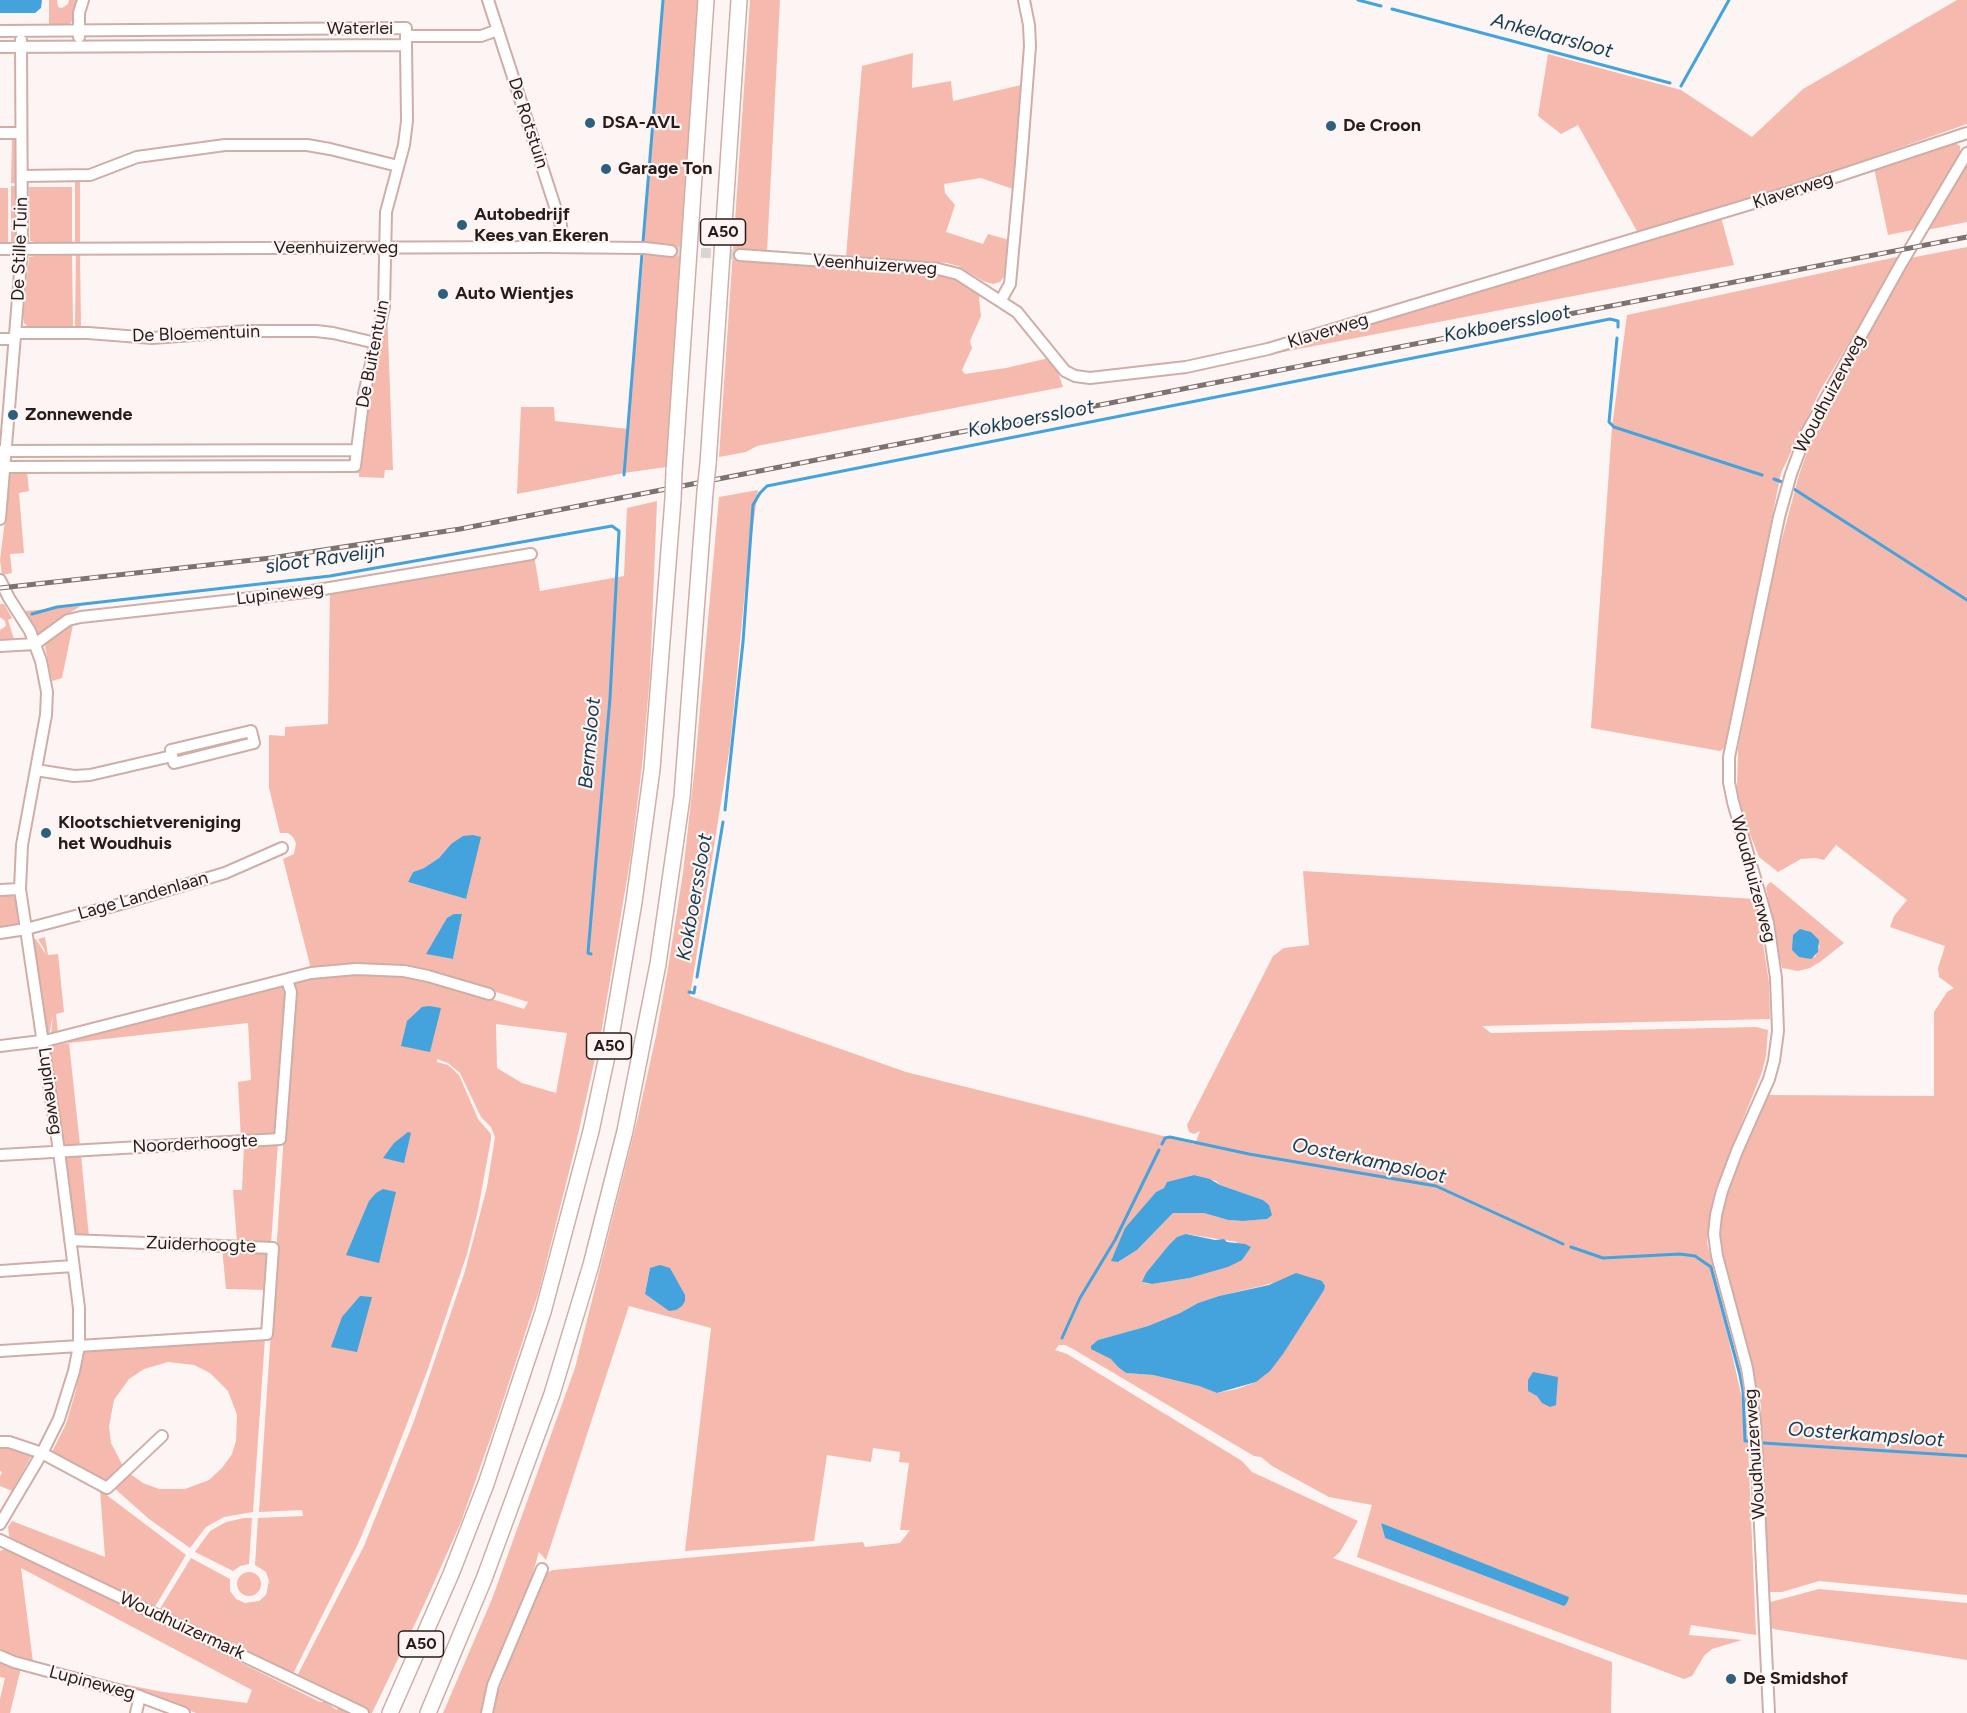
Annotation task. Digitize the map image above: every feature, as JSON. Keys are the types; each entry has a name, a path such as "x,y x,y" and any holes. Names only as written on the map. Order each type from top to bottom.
{"highway":[{"name":"A50","path":"390,1713 451,1574 486,1484 543,1312 591,1131 611,1037 634,902 652,769 673,499 706,0"},
{"name":"A50","path":"427,1713 484,1579 552,1394 597,1243 625,1131 658,964 680,807 694,662 739,0"}],"street":[{"path":"79,46 79,13 83,0"},
{"name":"De Rotstuin","path":"488,0 561,225 562,247"},
{"path":"1001,300 1010,284 1030,46 1024,0"},
{"name":"Waterlei","path":"0,31 406,28 406,40 0,47"},
{"path":"406,40 481,36 498,30"},
{"name":"De Stille Tuin","path":"2,467 22,249 21,31"},
{"name":"De Buitentuin","path":"357,450 364,394 384,307 387,206 404,145 407,121 406,40"},
{"path":"0,133 21,133"},
{"name":"Klaverweg","path":"1001,300 1017,312 1061,368 1070,374 1090,378 1186,367 1268,349 1787,193 1967,133"},
{"path":"22,176 90,175 134,158 225,145 307,146 330,149 398,166"},
{"name":"Woudhuizerweg","path":"1769,1713 1754,1414 1747,1368 1717,1256 1714,1234 1722,1191 1769,1079 1775,1055 1778,1031 1776,978 1768,923 1733,802 1729,782 1729,757 1779,517 1791,474 1806,434 1901,264 1967,153"},
{"name":"Veenhuizerweg","path":"0,249 562,247 671,251"},
{"name":"Veenhuizerweg","path":"740,255 947,271 968,279 1001,300"},
{"name":"De Bloementuin","path":"0,339 15,336 88,333 152,338 247,331 316,331 376,344"},
{"path":"0,519 2,467 355,466 357,450 3,451"},
{"name":"Lupineweg","path":"35,644 68,620 81,617 306,592 531,554"},
{"name":"Lupineweg","path":"0,580 30,631 41,661 47,692 46,715 22,845 20,889 79,1308 79,1346 59,1419 42,1453 0,1524"},
{"path":"0,646 35,644"},
{"path":"251,731 254,743 174,763 172,756 171,750 251,731"},
{"path":"36,770 74,776 90,775 172,756"},
{"name":"Lage Landenlaan","path":"0,933 26,929 117,905 225,873 282,848"},
{"path":"0,890 20,889"},
{"path":"0,1046 43,1042 311,973 356,969 385,970 428,976 489,994"},
{"name":"Noorderhoogte","path":"58,1151 280,1139 291,992 287,980"},
{"path":"0,1155 58,1151"},
{"name":"Zuiderhoogte","path":"70,1240 273,1248 267,1334 79,1346"},
{"path":"0,1271 73,1266"},
{"path":"0,1351 79,1346"},
{"path":"0,1442 9,1442 42,1453 107,1488 162,1436"},
{"name":"Woudhuizermark","path":"0,1540 363,1713"},
{"path":"488,1713 493,1685 542,1569"},
{"name":"Lupineweg","path":"0,1656 14,1662 140,1696 184,1713"},
{"path":"135,1713 140,1696"}],"shaded area":[{"path":"49,0 57,0 58,7 62,8 68,4 69,0 78,0 73,20 69,25 49,25"},
{"path":"663,0 698,0 666,467 517,494 521,407 554,407 555,421 628,429 644,252 671,255 672,244 644,242"},
{"path":"750,0 780,0 767,252 740,250 739,260 951,275 981,293 979,298 981,316 970,341 972,348 962,370 965,374 1049,358 1056,367 1063,387 757,446 746,452 719,457"},
{"path":"1957,0 1967,0 1967,124 1780,190 1638,233 1578,125 1561,134 1538,116 1548,54 1681,90 1752,137 1803,89"},
{"path":"913,53 912,88 951,81 953,101 1021,85 1013,189 981,178 944,184 945,193 955,205 946,232 983,244 988,234 1009,240 1005,275 1000,282 993,284 983,281 958,266 947,263 846,256 862,66"},
{"path":"12,138 17,142 17,184 11,183"},
{"path":"1950,143 1960,146 1960,154 1917,229 1888,235 1874,168"},
{"path":"1967,160 1967,222 1927,230"},
{"path":"75,179 80,179 80,245 76,245 75,241"},
{"path":"11,186 17,186 18,242 11,246"},
{"path":"29,187 72,187 72,245 40,246 40,243 30,241"},
{"path":"0,188 8,188 8,246 0,246"},
{"path":"1721,217 1734,265 1264,354"},
{"path":"1967,247 1967,1595 1819,1581 1782,1592 1766,1592 1761,1405 1722,1253 1720,1229 1726,1196 1737,1164 1768,1095 1934,1096 1934,1012 1947,992 1954,988 1939,977 1938,968 1945,946 1890,927 1894,916 1907,900 1836,845 1824,860 1801,859 1778,872 1759,857 1744,819 1737,789 1738,749 1775,565 1799,475 1813,435 1910,258"},
{"path":"72,252 73,327 28,327 23,317 29,257 40,255 40,253"},
{"path":"76,252 80,252 81,327 75,325"},
{"path":"1901,256 1820,391 1781,473 1725,748 1720,751 1591,728 1612,427 1627,315"},
{"path":"387,309 393,470 385,470 384,478 359,477 359,473 349,470"},
{"path":"27,472 29,491 19,493 24,553 10,554 12,573 2,575 0,560 7,504 7,480 13,473"},
{"path":"758,490 747,570 730,746 690,996 906,1072 1195,1144 1200,1131 1194,1134 1189,1132 1187,1125 1273,956 1284,948 1309,945 1303,871 1756,899 1769,982 1770,1019 1482,1026 1491,1033 1756,1027 1768,1030 1762,1072 1715,1190 1707,1242 1747,1421 1756,1635 1691,1625 1689,1635 1742,1640 1712,1649 1704,1656 1692,1676 1684,1679 1357,1557 1372,1505 1329,1497 1272,1466 1261,1457 1254,1456 1073,1349 1059,1345 1055,1350 1067,1354 1242,1461 1252,1472 1358,1521 1340,1552 1333,1558 1612,1662 1611,1713 492,1713 493,1705 544,1574 553,1570 863,1542 865,1547 900,1543 910,1530 900,1530 909,1463 899,1462 900,1452 873,1448 871,1462 827,1455 814,1541 685,1551 711,1328 629,1306 546,1560 539,1552 531,1579 482,1702 482,1713 443,1713 492,1599 575,1368 638,1117 656,1036 683,873 719,497","holes":["1194,1175 1216,1181 1220,1185 1263,1200 1269,1205 1267,1219 1243,1221 1228,1220 1204,1213 1173,1213 1137,1250 1118,1262 1112,1258 1145,1205 1168,1182","1186,1234 1237,1242 1228,1267 1190,1278 1152,1284 1143,1283 1146,1273 1168,1246","650,1268 669,1311 645,1294","1278,1282 1256,1382 1217,1393 1199,1386 1153,1375 1126,1373 1118,1367 1098,1340 1148,1326 1198,1303","1381,1523 1564,1606 1385,1538"]},
{"path":"657,501 650,676 631,855 602,1028 539,1291 495,1425 461,1522 372,1713 196,1713 118,1683 163,1692 247,1703 252,1690 21,1568 33,1662 0,1649 0,1551 5,1549 320,1702 325,1702 337,1710 340,1700 299,1678 298,1674 364,1546 414,1421 465,1271 487,1187 495,1137 491,1127 481,1117 460,1073 448,1063 437,1059 437,1062 448,1065 459,1075 478,1119 491,1134 478,1210 467,1254 428,1369 386,1478 358,1544 294,1672 290,1674 158,1612 191,1558 230,1579 230,1591 236,1599 245,1603 259,1601 266,1595 269,1581 266,1572 255,1565 258,1518 303,1516 302,1510 259,1512 294,982 333,973 381,974 438,982 524,1009 528,1002 439,974 354,964 311,969 283,859 294,854 296,843 288,833 280,833 269,788 269,735 285,736 285,727 328,724 330,590 403,581 534,555 540,591 624,576 627,508","holes":["451,844 466,899 408,882 413,872 439,858","462,914 453,959 427,954 437,938","496,1024 567,1033 556,1093 522,1083 497,1068"]},
{"path":"0,604 4,604 12,618 8,620 15,642 0,642 0,630 6,626 5,621 0,617"},
{"path":"81,606 37,636 25,611"},
{"path":"74,620 62,678 52,681 46,643"},
{"path":"1771,882 1844,943 1810,968 1798,971 1782,968 1766,888","holes":["1806,930 1820,946 1815,957 1792,941"]},
{"path":"0,893 16,895 20,924 0,928"},
{"path":"45,937 48,955 58,954 64,1012 56,1014 58,1033 51,1035 53,1015 49,1035 46,1034 32,940 36,939 46,955 38,939"},
{"path":"280,985 286,992 276,1135 241,1139 238,1082 251,1080 248,1023 69,1043 80,1145 63,1147 49,1046 68,1043 77,1036"},
{"path":"278,1142 271,1244 237,1242 233,1190 242,1190 244,1146"},
{"path":"81,1155 89,1237 73,1234 64,1156"},
{"path":"222,1248 269,1251 265,1290 226,1289"},
{"path":"265,1338 253,1512 224,1517 206,1527 190,1548 149,1519 113,1487 129,1473 143,1483 159,1489 185,1489 209,1480 222,1468 232,1454 236,1441 237,1415 228,1391 210,1373 194,1365 168,1362 144,1369 129,1379 114,1400 109,1426 111,1443 123,1466 104,1482 51,1454 66,1424 76,1390 83,1350"},
{"path":"0,1447 32,1455 12,1491 0,1486 2,1472 0,1471"},
{"path":"100,1490 186,1555 153,1610 13,1542 9,1536 8,1527 12,1521 105,1557"},
{"path":"252,1518 249,1564 233,1571 195,1552 210,1531 226,1522"},
{"path":"249,1572 258,1575 261,1584 258,1593 249,1596 240,1593 237,1584 240,1575"},
{"path":"1819,1589 1967,1603 1967,1660 1773,1629 1767,1603"},
{"path":"0,1661 21,1668 10,1713 0,1713 0,1699 5,1678 0,1677"}],"water":[{"path":"0,0 42,0 41,8 35,13 0,13"},
{"path":"463,836 481,837 466,899 408,882 413,872 439,858 451,844"},
{"path":"454,914 462,914 453,959 426,954 447,918"},
{"path":"1800,929 1811,932 1819,940 1818,952 1811,959 1799,957 1792,950 1793,935"},
{"path":"422,1007 441,1008 430,1052 401,1046 407,1021"},
{"path":"408,1132 411,1133 404,1163 383,1158 394,1143"},
{"path":"1194,1175 1263,1200 1269,1205 1272,1215 1267,1219 1243,1221 1228,1220 1204,1213 1173,1213 1137,1250 1118,1262 1111,1261 1125,1228 1156,1192 1164,1188 1167,1182"},
{"path":"383,1189 396,1192 379,1263 346,1255 369,1201"},
{"path":"1186,1234 1215,1240 1224,1239 1227,1242 1251,1247 1242,1260 1228,1267 1190,1278 1152,1284 1142,1282 1146,1273 1168,1246 1177,1237"},
{"path":"660,1265 670,1268 685,1295 682,1306 676,1310 669,1311 645,1294 650,1268"},
{"path":"1296,1273 1322,1281 1325,1286 1324,1290 1283,1354 1270,1371 1256,1382 1217,1393 1199,1386 1153,1375 1126,1373 1111,1359 1091,1349 1091,1346 1098,1340 1148,1326 1198,1303 1269,1285"},
{"path":"360,1296 372,1297 357,1352 331,1347 342,1317"},
{"path":"1533,1372 1558,1377 1556,1405 1550,1407 1542,1403 1537,1396 1528,1391 1528,1380"},
{"path":"1381,1523 1569,1597 1567,1603 1564,1606 1385,1538"}],"waterway":[{"path":"643,242 663,0"},
{"name":"Ankelaarsloot","path":"1358,0 1381,6"},
{"name":"Ankelaarsloot","path":"1681,86 1729,0"},
{"name":"Ankelaarsloot","path":"1392,9 1670,83"},
{"path":"624,475 642,254"},
{"name":"Kokboerssloot","path":"725,810 743,642 753,505 767,486 1610,319 1618,321 1618,327"},
{"name":"Kokboerssloot","path":"1617,338 1609,422 1614,427 1762,475"},
{"name":"Kokboerssloot","path":"1774,479 1782,482"},
{"name":"Kokboerssloot","path":"1794,489 1967,600"},
{"name":"sloot Ravelijn","path":"32,614 57,607 330,576 612,526 619,531 610,698 588,953 591,954"},
{"name":"Kokboerssloot","path":"697,977 723,822"},
{"name":"Kokboerssloot","path":"689,992 694,993 695,987"},
{"name":"Oosterkampsloot","path":"1162,1144 1165,1138 1170,1137 1249,1154 1436,1186 1563,1244"},
{"name":"Oosterkampsloot","path":"1062,1338 1080,1298 1115,1240 1159,1150"},
{"name":"Oosterkampsloot","path":"1571,1247 1603,1258 1680,1254 1695,1256 1711,1267 1740,1375 1745,1441 1750,1441"},
{"name":"Oosterkampsloot","path":"1763,1443 1967,1456"}],"tunnel":[{"path":"671,251 740,255"}],"railway":[{"path":"0,588 271,558 460,529 1967,237"}],"place":[{"name":"DSA-AVL","path":"590,123"},
{"name":"De Croon","path":"1331,126"},
{"name":"Garage Ton","path":"606,169"},
{"name":"Autobedrijf Kees van Ekeren","path":"462,225"},
{"name":"Auto Wientjes","path":"443,294"},
{"name":"Zonnewende","path":"13,415"},
{"name":"Klootschietvereniging het Woudhuis","path":"46,833"},
{"name":"De Smidshof","path":"1731,1679"}],"water label":[{"name":"Bermsloot","path":"590,743"}]}
